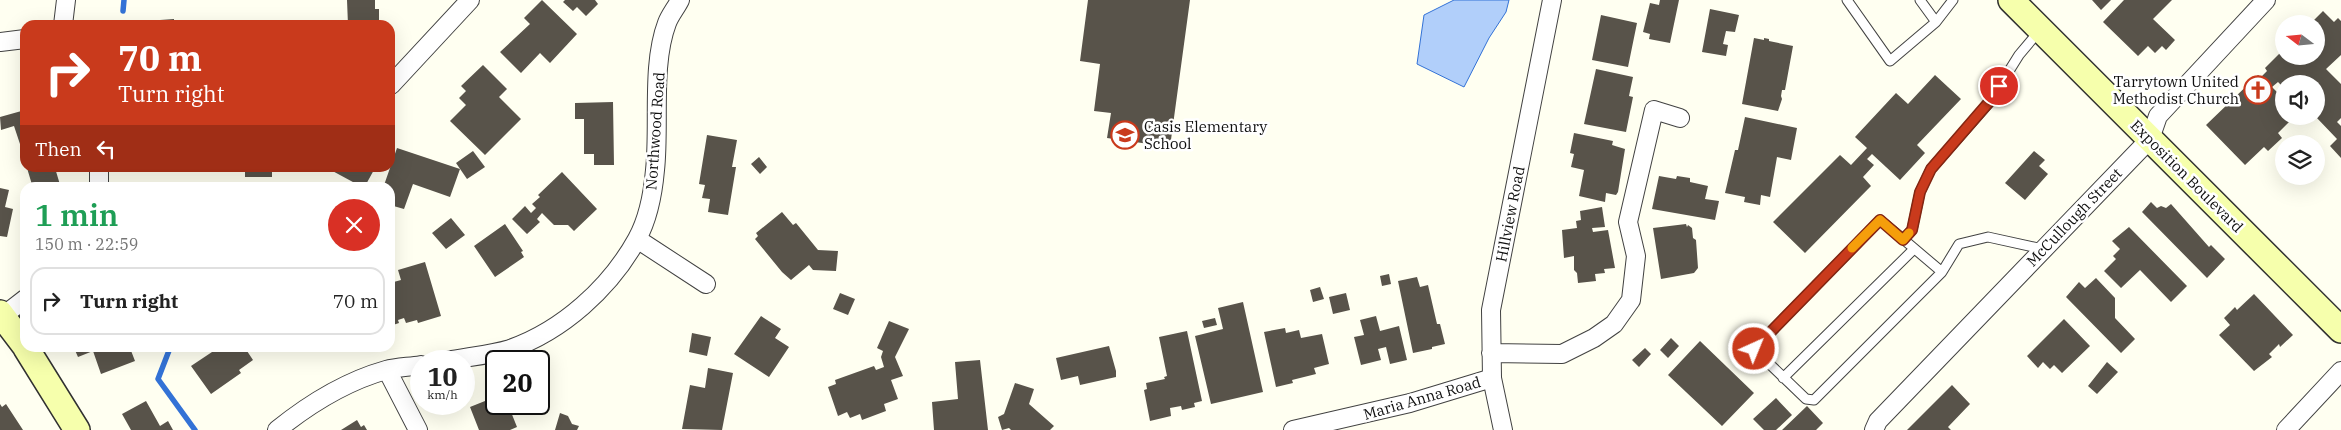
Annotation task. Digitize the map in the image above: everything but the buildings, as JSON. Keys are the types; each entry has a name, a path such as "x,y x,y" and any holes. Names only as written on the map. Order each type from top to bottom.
{"street":[{"path":"64,20 66,0"},
{"path":"395,81 470,0"},
{"name":"Northwood Road","path":"475,356 509,349 544,333 582,307 615,272 637,238 649,207 655,170 660,58 667,24 680,0"},
{"name":"Hillview Road","path":"1503,430 1492,378 1491,310 1552,0"},
{"name":"Exposition Boulevard","path":"2011,0 2341,330"},
{"name":"McCullough Street","path":"1874,430 1878,421 2150,139 2158,116 2266,0"},
{"path":"0,42 20,40"},
{"path":"1491,353 1562,354 1594,338 1614,324 1631,300 1636,256 1628,222 1654,110 1680,118"},
{"path":"637,238 706,284"},
{"path":"20,301 1,314 20,340"},
{"path":"28,352 77,430"},
{"path":"277,430 297,414 340,389 387,370 410,367"},
{"path":"387,370 418,430"},
{"path":"2286,430 2341,371"},
{"name":"Maria Anna Road","path":"1293,430 1410,403 1492,378"}],"lane":[{"path":"1847,0 1890,61 1936,22 1953,0"},
{"path":"1920,0 1936,22"},
{"path":"1903,240 1912,230 1920,192 1931,169 1989,102 2019,54 2040,30"},
{"path":"1942,272 1880,220 1754,349 1806,399 1814,400 1942,272 1959,244 1988,237 2044,249"},
{"path":"1783,378 1914,249"}],"water":[{"path":"1454,0 1509,0 1506,12 1489,38 1464,87 1417,64 1424,15"}],"waterway":[{"path":"123,11 124,0"},
{"path":"168,352 158,379 195,430"}],"slow traffic":[{"path":"1852,248 1880,220 1903,240 1909,233"}],"place":[{"name":"Tarrytown United Methodist Church","path":"2258,90"},
{"name":"Casis Elementary School","path":"1125,135"}],"route":[{"path":"1754,349 1880,220 1903,240 1912,230 1918,209 1920,192 1931,169 1989,102 1999,86"}]}
